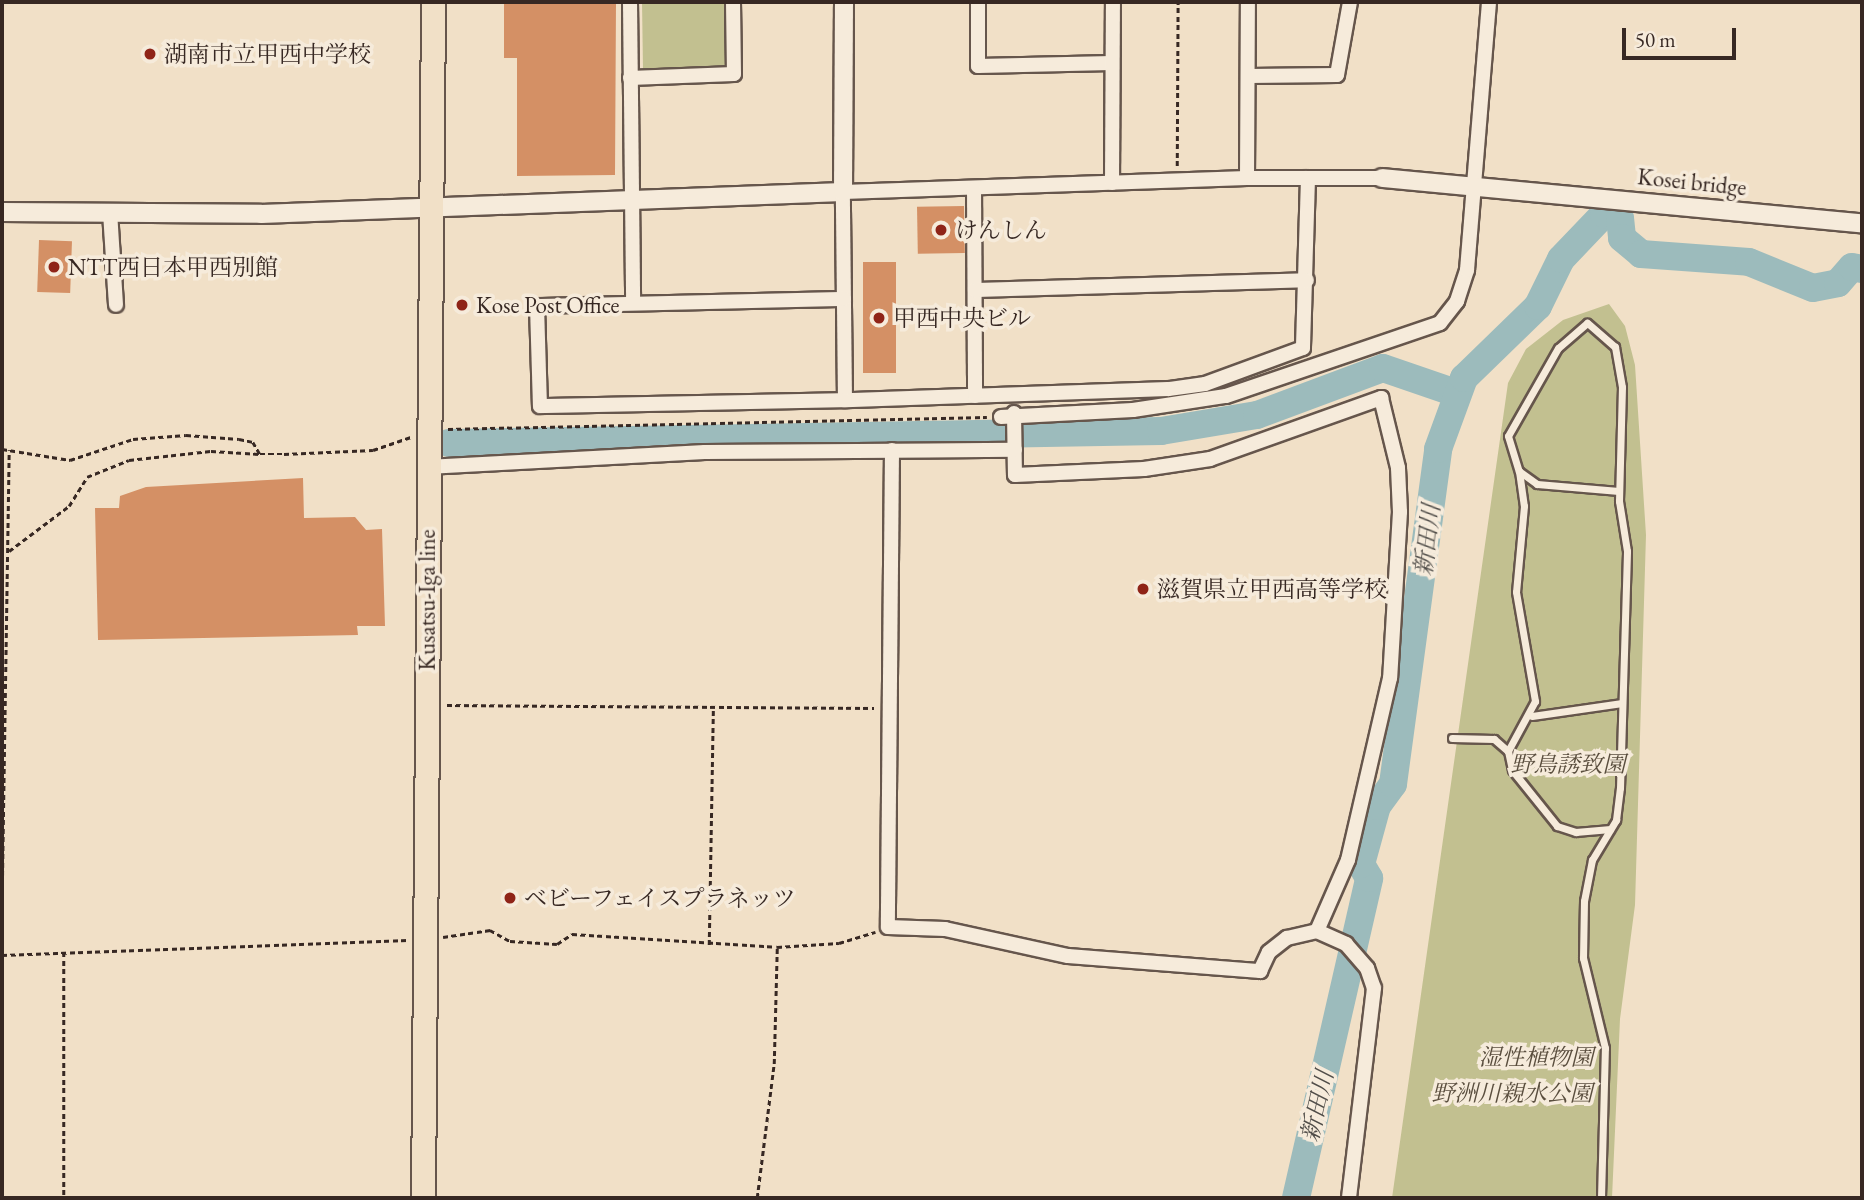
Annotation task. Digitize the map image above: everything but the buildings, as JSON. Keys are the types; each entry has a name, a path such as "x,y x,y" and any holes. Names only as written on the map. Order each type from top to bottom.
{"main road":[{"name":"Kusatsu-Iga line","path":"423,1198 427,433 433,204 433,2"}],"street":[{"path":"630,2 633,302"},
{"path":"630,78 734,74 733,2"},
{"path":"844,2 845,400"},
{"path":"978,2 978,66 1112,64"},
{"path":"1112,183 1113,2"},
{"path":"1247,178 1248,2"},
{"path":"1249,76 1337,75 1350,2"},
{"path":"1317,931 1348,860 1390,678 1400,512 1398,468 1381,398 1221,456 1144,469 1015,475 1015,447 1010,416 1133,410 1226,396 1440,323 1457,301 1467,271 1489,2"},
{"path":"844,299 537,306 540,406 975,396 1205,384 1303,348 1308,178"},
{"path":"2,212 275,213 433,204 630,200 1177,180 1382,178"},
{"name":"Kosei bridge","path":"1382,178 1862,223"},
{"path":"974,188 975,396"},
{"path":"110,212 116,305"},
{"path":"975,290 1307,280"},
{"path":"427,464 1015,447"},
{"path":"892,450 888,927 945,929 1068,957 1260,971 1269,952 1287,938 1317,931 1346,944 1367,968 1374,988 1349,1198"}],"lane":[{"path":"1508,751 1532,716 1532,667 1516,592 1524,506 1519,471 1508,436 1517,411 1571,331 1587,323 1615,347 1622,387 1619,491 1627,551 1620,788 1611,829 1592,860 1584,912 1583,958 1605,1048 1601,1198"},
{"path":"1519,471 1537,484 1619,491"},
{"path":"1532,716 1622,703"},
{"path":"1452,738 1494,739 1508,751 1528,796 1558,825 1576,832 1611,829"}],"path":[{"path":"1177,180 1178,2"},
{"path":"9,551 69,506 87,477 129,460 211,451 260,454 373,450 427,433 1010,416"},
{"path":"2,449 70,460 133,439 186,435 253,442 260,454"},
{"path":"2,893 9,450"},
{"path":"426,705 891,708"},
{"path":"709,945 713,708"},
{"path":"2,955 426,939 489,930 510,941 557,944 572,934 709,945 777,947 839,943 888,927"},
{"path":"757,1198 774,1064 777,947"},
{"path":"64,952 64,1198"}],"green space":[{"path":"642,2 728,2 730,62 722,69 643,70"},
{"name":"野洲川親水公園","path":"1609,304 1625,326 1635,365 1646,535 1635,905 1620,1019 1612,1198 1392,1198 1508,383 1526,349 1563,320"}],"waterway":[{"name":"新田川","path":"1296,1198 1369,878 1361,864 1377,806 1393,784 1438,449 1464,378 1538,306 1561,259 1604,214 1620,218 1622,238 1641,254 1749,262 1813,288 1838,283 1852,267 1862,269"},
{"path":"449,443 1161,431 1257,415 1383,368 1456,393"}],"place":[{"name":"湖南市立甲西中学校","path":"150,54"},
{"name":"けんしん","path":"941,230"},
{"name":"NTT西日本甲西別館","path":"54,267"},
{"name":"Kose Post Office","path":"462,305"},
{"name":"甲西中央ビル","path":"879,318"},
{"name":"滋賀県立甲西高等学校","path":"1143,589"},
{"name":"ベビーフェイスプラネッツ","path":"510,898"}],"park label":[{"name":"野鳥誘致園","path":"1568,764"},
{"name":"湿性植物園","path":"1536,1057"}]}
